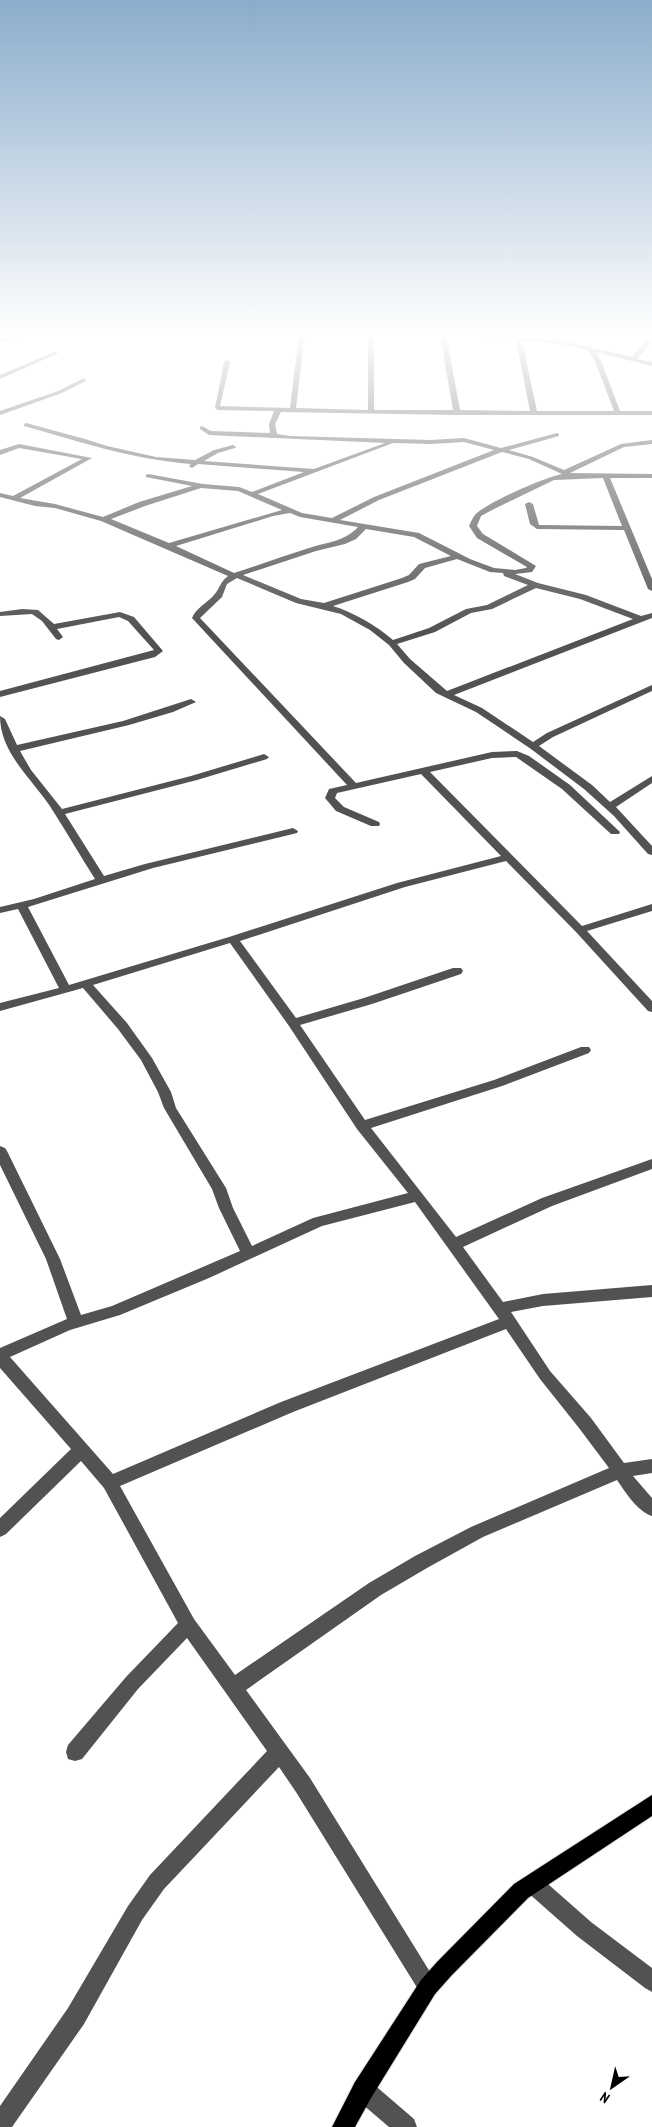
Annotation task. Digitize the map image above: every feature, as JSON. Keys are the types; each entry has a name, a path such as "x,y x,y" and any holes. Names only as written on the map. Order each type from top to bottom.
{"main road":[{"path":"343,2127 363,2090 428,1987 521,1890 652,1805"}],"street":[{"path":"56,433 137,456 194,465 314,472"},
{"path":"217,433 274,435 290,438 431,442 464,440 531,458 569,474 652,476"},
{"path":"334,520 399,489 500,450 520,443 558,435"},
{"path":"250,495 397,440"},
{"path":"496,570 515,572 528,570 532,566 480,536 473,526 478,515 552,478 569,474 628,443 652,442"},
{"path":"0,446 9,448"},
{"path":"0,452 20,446 88,458 15,498"},
{"path":"194,465 205,455 218,449 233,447"},
{"path":"148,476 203,486 232,488 308,517 334,520 416,536 459,556 535,585 583,597 641,619"},
{"path":"606,476 652,589"},
{"path":"104,519 142,504 203,486"},
{"path":"0,495 35,504 55,506 104,519 235,576 299,601 328,606 372,628 392,643 406,661 445,695 479,710 534,747 610,806 652,852"},
{"path":"529,504 534,524 537,528 628,528"},
{"path":"169,546 272,514 290,511"},
{"path":"352,785 196,618 219,596 224,583 235,576 313,549 342,542 353,537 365,526"},
{"path":"158,549 181,552"},
{"path":"328,606 406,580 412,577 419,568 427,564 459,556"},
{"path":"392,643 432,630 469,611 489,607 535,585"},
{"path":"0,614 34,611 43,616 59,637"},
{"path":"0,694 109,667 152,655 159,651 131,619 120,614 52,627"},
{"path":"445,695 609,630 652,615"},
{"path":"534,747 539,741 550,735 652,688"},
{"path":"14,749 139,720 191,702"},
{"path":"0,719 2,730 27,771 59,813 102,881"},
{"path":"375,824 340,809 330,798 335,789 424,772 492,755 517,754 526,758 566,787 615,832"},
{"path":"59,813 194,778 264,757"},
{"path":"424,772 580,930 652,1008"},
{"path":"610,806 652,779"},
{"path":"0,910 22,906 148,866 272,838 293,831"},
{"path":"0,1008 233,939 401,885 508,857"},
{"path":"22,906 66,990"},
{"path":"580,930 652,907"},
{"path":"233,939 293,1023 362,1126 418,1196 500,1308 545,1375 585,1423 636,1492 652,1509"},
{"path":"293,1023 368,1001 457,971"},
{"path":"84,984 101,1000 134,1042 153,1071 166,1094 170,1108 219,1188 226,1208 249,1255"},
{"path":"362,1126 498,1083 585,1050"},
{"path":"1,1155 53,1259 76,1322"},
{"path":"453,1245 547,1202 652,1164"},
{"path":"418,1196 318,1222 287,1234 249,1255 114,1311 76,1322 0,1356 110,1482 188,1625 303,1785 428,1987"},
{"path":"500,1308 543,1300 652,1291"},
{"path":"110,1482 287,1407 508,1322"},
{"path":"0,1529 82,1449"},
{"path":"234,1687 344,1613 375,1589 477,1532 620,1471 652,1466"},
{"path":"75,1752 132,1683 188,1625"},
{"path":"0,2125 76,2016 135,1913 157,1882 280,1753"},
{"path":"532,1884 584,1929 652,1981"},
{"path":"363,2090 406,2127"}]}
